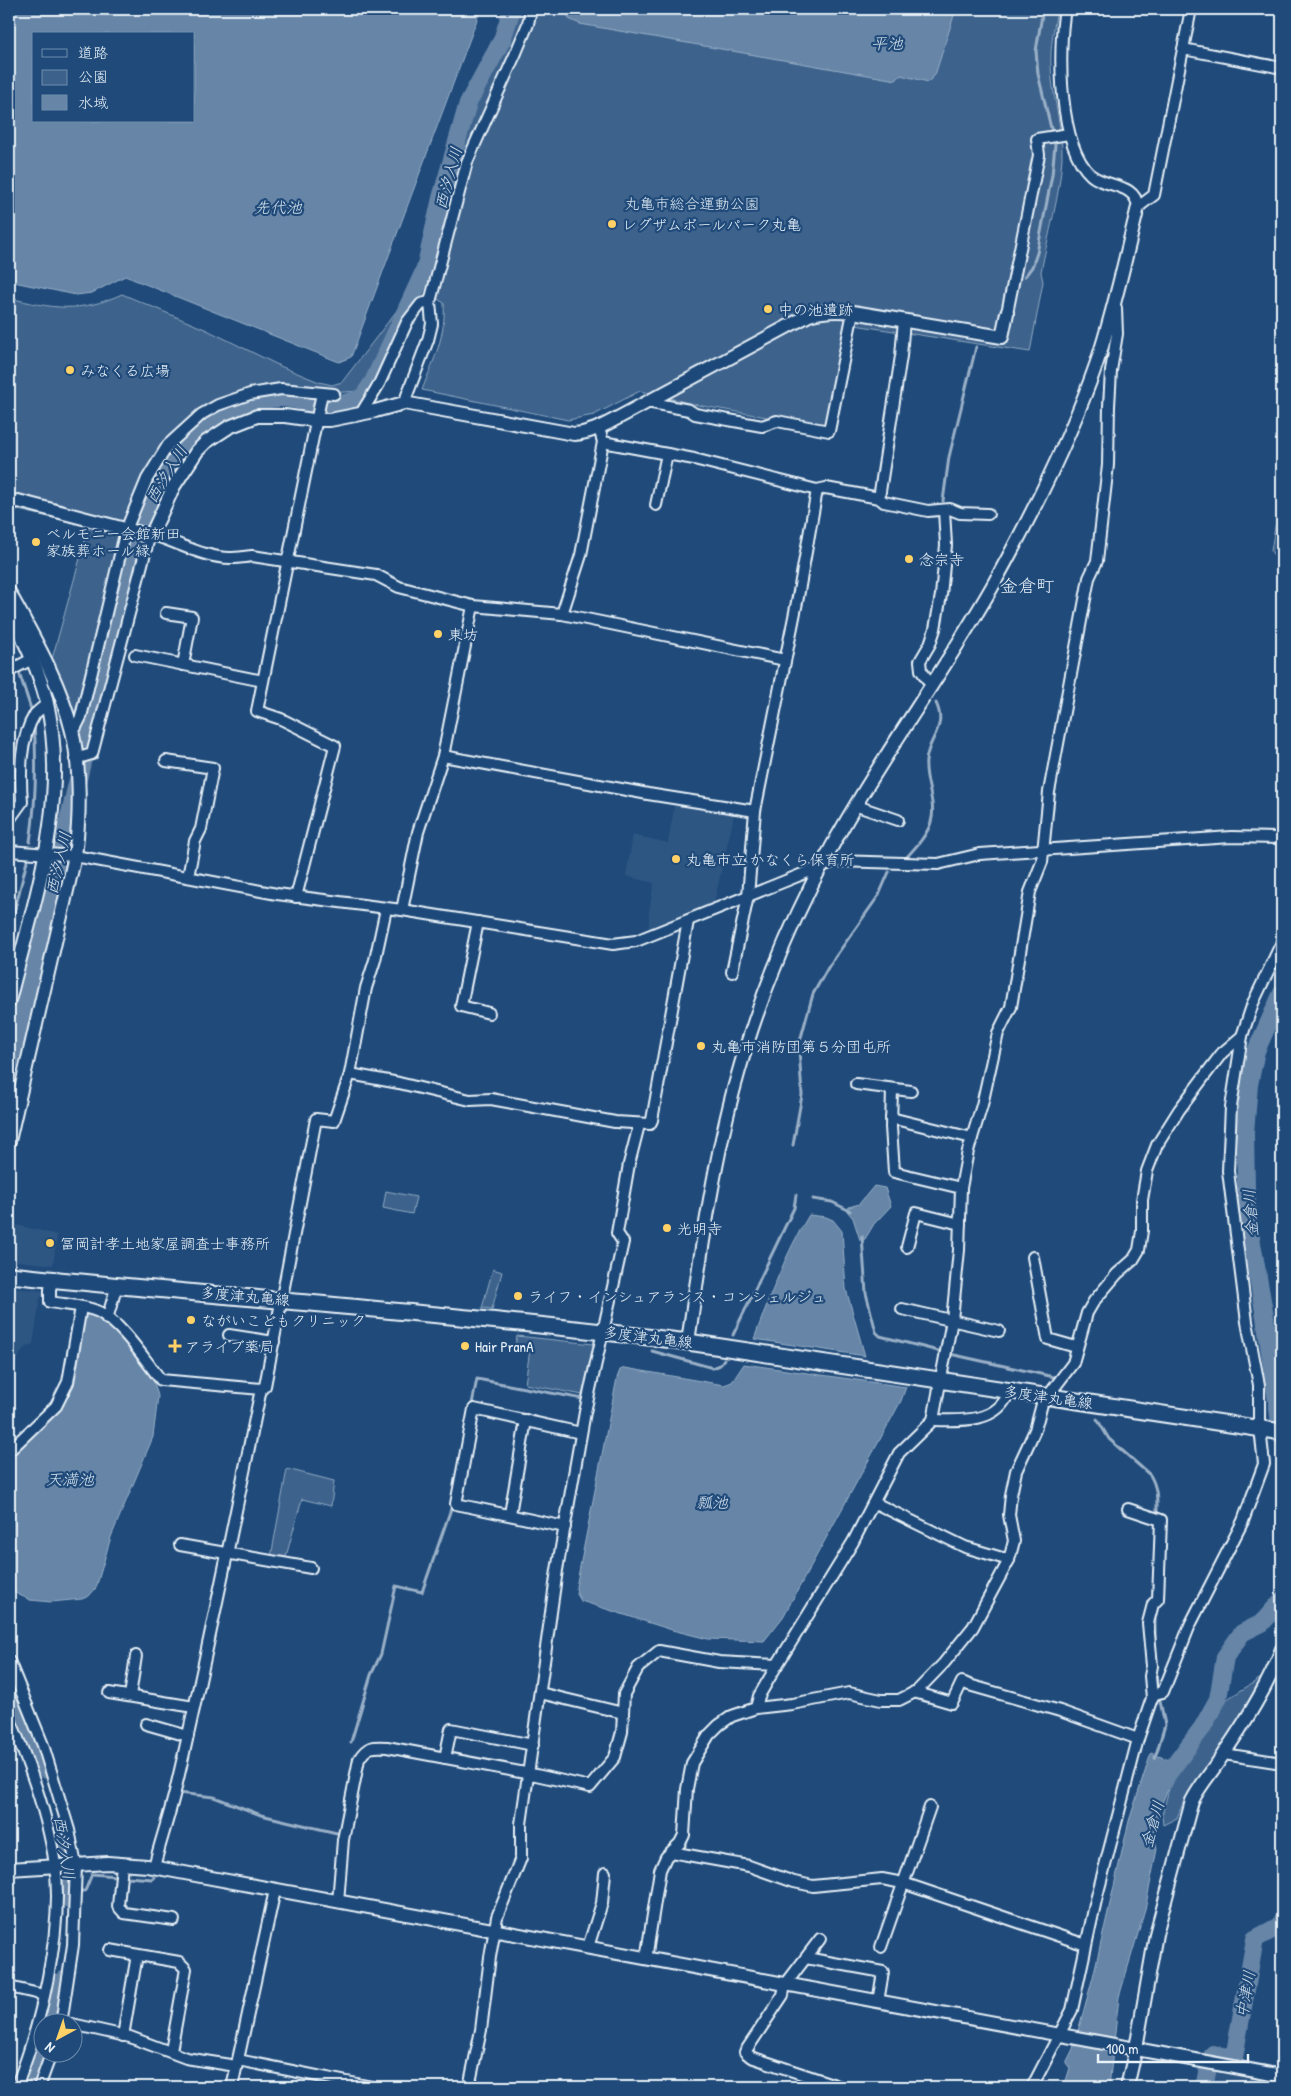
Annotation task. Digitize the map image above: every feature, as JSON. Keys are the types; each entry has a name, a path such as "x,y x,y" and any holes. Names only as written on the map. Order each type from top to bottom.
{"main road":[{"name":"多度津丸亀線","path":"9,1275 281,1299 602,1331 688,1342 1282,1432"}],"street":[{"path":"404,403 428,340 432,324 430,302 467,162 528,24 531,9"},
{"path":"688,1342 717,1162 742,1060 774,970 822,866 991,589 1027,522 1078,412 1102,347 1116,298 1138,207 1137,198 1131,192 1098,180 1091,175 1079,159 1069,134 1063,92 1061,55 1065,9"},
{"path":"1138,207 1154,195 1190,9"},
{"path":"1183,49 1282,68"},
{"path":"75,759 92,754 148,534 153,531 167,499 188,463 206,442 218,434 244,420 257,416 316,416 330,420 360,415 404,403 574,434 583,433 599,428 809,315 822,311 853,312 1002,337 1039,155 1037,139 1069,134"},
{"path":"756,1708 759,1696 777,1665 836,1572 874,1504 899,1453 933,1420 952,1320 962,1188 972,1138 982,1105 998,1033 1011,1007 1024,918 1030,892 1042,862 1049,792 1089,578 1097,561 1108,465 1111,372 1117,334 1116,298"},
{"path":"360,415 379,384 407,322 421,304 430,302"},
{"path":"647,402 688,410 695,414 762,426 777,421 829,431 853,312"},
{"path":"879,498 901,356 904,320"},
{"path":"73,738 81,717 126,530 147,479 168,445 202,414 230,400 250,394 281,389 334,394"},
{"path":"296,897 335,746 281,719 258,711 322,393"},
{"path":"562,614 581,555 603,442 599,428"},
{"path":"603,442 667,454 817,490 826,488 879,498 884,502 928,511 944,510 988,514"},
{"path":"656,505 667,454"},
{"path":"732,972 748,896 755,811 817,490"},
{"path":"9,504 18,501 126,530 169,539 199,552 231,558 252,556 376,575 400,588 473,606 562,614 785,660"},
{"path":"931,685 921,670 920,661 932,636 941,595 946,545 944,510"},
{"path":"9,592 47,666 65,709 73,738 79,794 70,856 9,1142"},
{"path":"402,910 418,832 442,756 473,606"},
{"path":"9,612 32,659 47,704 53,735 55,770 48,853 9,995"},
{"path":"166,613 192,617 183,665"},
{"path":"135,655 263,682"},
{"path":"13,669 32,659"},
{"path":"9,820 22,802 20,772 25,739 36,714 47,704"},
{"path":"442,756 648,794 755,811"},
{"path":"166,761 213,768 201,829 195,841 188,877"},
{"path":"857,806 898,820"},
{"path":"9,850 70,856 296,897 402,910 613,944 636,941 835,862 938,864 980,854 1231,837 1282,838"},
{"path":"154,1867 162,1832 177,1786 228,1553 261,1388 265,1386 316,1119 334,1121 350,1074 366,988 375,960 386,909"},
{"path":"350,1074 399,1083 470,1100 491,1099 639,1125 650,1124 688,921"},
{"path":"478,922 461,1006 489,1013"},
{"path":"1032,2087 1061,2035 1072,2010 1096,1900 1138,1739 1190,1625 1243,1521 1264,1464 1260,1429 1259,1385 1247,1322 1228,1171 1231,1107 1242,1036 1253,1003 1282,942"},
{"path":"646,1959 660,1870 662,1863 680,1843 684,1835 687,1789 695,1757 709,1735 732,1716 756,1708 792,1704 849,1693 881,1700 899,1700 914,1692 944,1663 973,1627 1009,1560 1014,1541 1009,1515 1016,1471 1035,1430 1042,1404 1073,1363 1087,1313 1094,1301 1134,1260 1139,1250 1142,1231 1142,1200 1147,1170 1157,1145 1179,1110 1211,1067 1222,1053 1242,1036"},
{"path":"856,1084 912,1091"},
{"path":"892,1089 891,1118 894,1172 962,1188"},
{"path":"891,1118 972,1138"},
{"path":"469,2087 481,2030 497,1917 521,1858 521,1824 557,1570 581,1432 623,1242 617,1233 628,1164 639,1125"},
{"path":"908,1247 916,1214 960,1224"},
{"path":"1033,1257 1048,1338 1076,1347"},
{"path":"54,1279 50,1289 50,1302 81,1307 98,1312 107,1318 117,1326 162,1380 261,1388"},
{"path":"107,1318 116,1285"},
{"path":"9,1451 56,1406 68,1382 81,1307"},
{"path":"902,1309 999,1331"},
{"path":"228,1335 274,1342"},
{"path":"933,1420 969,1421 1004,1404 1009,1391"},
{"path":"565,1526 456,1504 474,1409 581,1432"},
{"path":"510,1514 526,1420"},
{"path":"874,1504 964,1547 1009,1560"},
{"path":"1128,1509 1155,1518 1155,1601 1148,1623 1152,1666 1150,1676 1157,1695"},
{"path":"180,1545 311,1568"},
{"path":"1127,2087 1132,2048 1156,1934 1192,1800 1202,1782 1224,1754 1262,1692 1282,1649"},
{"path":"338,1902 343,1840 359,1759 364,1751 371,1746 387,1747 590,1787 615,1757 622,1732 624,1694 638,1668 659,1651 719,1662 777,1665"},
{"path":"130,1696 136,1656"},
{"path":"9,1662 43,1745 69,1830 76,1864 73,1945 65,2014"},
{"path":"914,1692 952,1703 962,1682 1060,1711 1138,1739"},
{"path":"109,1693 194,1707"},
{"path":"540,1693 623,1713"},
{"path":"9,1717 26,1757 43,1814 55,1865 56,1907 51,1958 44,1995 32,2041 16,2087"},
{"path":"146,1724 188,1736"},
{"path":"445,1758 451,1729 533,1745"},
{"path":"1224,1754 1282,1763"},
{"path":"881,1947 930,1807"},
{"path":"671,1852 749,1866 794,1882 813,1886 882,1879 903,1883 1086,1945"},
{"path":"9,1869 76,1864 122,1871 154,1867 1282,2076"},
{"path":"122,1871 118,1906 124,1913 174,1920"},
{"path":"588,1947 602,1902 605,1873"},
{"path":"232,2087 276,1890"},
{"path":"820,1940 786,1985 783,1995 745,2052 751,2057 841,2087"},
{"path":"110,1950 179,1962 186,1969 171,2051"},
{"path":"123,2036 137,1955"},
{"path":"806,1958 882,1972 878,2002"},
{"path":"9,1987 44,1995"},
{"path":"82,2026 123,2036 171,2051 186,2058 237,2063 372,2087"},
{"path":"39,2087 47,2064"}],"shaded area":[{"name":"丸亀市立 かなくら保育所","path":"675,802 735,811 713,907 649,932 649,912 654,883 626,876 633,835 668,843"},
{"path":"9,1223 57,1235 53,1265 10,1260"},
{"path":"9,1288 46,1291 40,1299 33,1344 23,1349 9,1376"},
{"path":"1214,2071 1282,2083 1282,2087 1211,2087"}],"green space":[{"name":"丸亀市総合運動公園","path":"509,9 1057,9 1051,66 1061,135 1061,172 1041,272 1043,282 1030,352 848,324 825,427 697,405 640,391 594,415 568,420 422,390 435,358 443,326 444,303 436,298 413,318 379,390 327,393 310,390 218,402 189,418 176,429 146,472 133,497 120,532 73,720 52,659 89,526 9,508 9,298 52,306 79,307 122,294 207,330 280,366 319,382 332,385 342,382 424,275 474,104 485,82"},
{"path":"1282,506 1282,568 1271,551 1276,521"},
{"path":"386,1191 416,1197 412,1214 383,1208"},
{"path":"493,1269 502,1272 492,1309 482,1308"},
{"path":"517,1336 593,1344 583,1395 525,1384 530,1349 515,1346"},
{"path":"287,1469 334,1481 331,1506 302,1499 285,1560 271,1557"},
{"path":"1261,1678 1225,1742 1185,1798 1177,1818 1163,1825 1162,1815 1172,1778 1224,1701"}],"water":[{"name":"先代池","path":"9,9 481,9 351,357 339,362 125,276 92,293 76,295 9,281"},
{"name":"平池","path":"565,9 956,9 935,75 928,82 901,75 896,80 580,24 569,19"},
{"path":"874,1186 885,1188 891,1206 874,1224 865,1239 860,1240 853,1218 847,1211 849,1207 859,1204"},
{"path":"809,1215 826,1217 833,1220 842,1231 846,1289 865,1356 754,1339 785,1260"},
{"name":"天満池","path":"91,1312 111,1325 154,1382 158,1396 153,1437 111,1537 96,1588 89,1596 82,1599 51,1602 30,1600 9,1590 9,1452 42,1425 58,1409 69,1393 78,1364 84,1313"},
{"name":"瓢池","path":"744,1364 906,1387 901,1401 783,1617 764,1641 708,1639 672,1630 581,1601 576,1587 620,1370 625,1368 724,1385 732,1382"},
{"path":"1151,1753 1179,1764 1158,1812 1158,1823 1154,1834 1157,1849 1145,1910 1119,1997 1109,2087 1064,2087 1070,2068 1066,2063 1073,2049 1093,1977 1129,1821"}],"waterway":[{"name":"西汐入川","path":"9,1069 136,536 146,510 171,462 186,442 204,425 225,412 250,403 280,398 330,406 362,398 373,382 425,269 441,198 468,103 502,40 512,9"},
{"path":"1025,276 1032,267 1037,253 1052,175 1055,145 1038,74 1036,51 1043,9"},
{"path":"943,501 949,457 976,347"},
{"path":"9,650 20,675 31,709"},
{"path":"904,860 916,847 931,822 932,800 926,761 927,753 939,726 940,719 936,703"},
{"path":"30,842 35,783 34,723"},
{"path":"9,933 28,857"},
{"path":"793,1145 802,1095 800,1041 813,994 829,966 879,895 889,872"},
{"name":"金倉川","path":"1282,993 1256,1051 1249,1085 1245,1133 1249,1226 1265,1317 1282,1437"},
{"path":"733,1335 794,1208 796,1195"},
{"path":"813,1199 832,1202 850,1211"},
{"path":"862,1236 866,1293 876,1332 880,1336 1054,1377"},
{"path":"586,1385 595,1347"},
{"path":"652,1351 713,1368 720,1365 724,1359"},
{"path":"471,1409 477,1379 583,1399 584,1396"},
{"path":"1097,1419 1109,1439 1150,1475 1156,1490 1157,1515"},
{"path":"351,1742 371,1675 381,1654 396,1586 422,1592 453,1503"},
{"name":"金倉川","path":"1164,1782 1167,1775 1202,1728 1218,1699 1225,1657 1242,1633 1262,1623 1282,1600"},
{"path":"1155,1614 1155,1650"},
{"path":"1155,1758 1165,1725 1157,1686 1156,1667"},
{"name":"西汐入川","path":"9,1681 24,1711 47,1770"},
{"path":"177,1795 178,1793 214,1797 261,1815 341,1834"},
{"name":"西汐入川","path":"64,1831 68,1847 72,1902"},
{"path":"80,1891 85,1891 92,1874 152,1879 154,1877"},
{"name":"中津川","path":"1212,2057 1213,2054 1234,2058 1255,1939 1281,1925 1282,1921"},
{"name":"西汐入川","path":"56,2014 64,1980"},
{"name":"西汐入川","path":"33,2087 41,2064"},
{"name":"中津川","path":"1204,2087 1208,2068"}],"place":[{"name":"レグザムボールパーク丸亀","path":"612,224"},
{"name":"中の池遺跡","path":"768,309"},
{"name":"みなくる広場","path":"70,370"},
{"name":"ベルモニー会館新田 家族葬ホール縁","path":"36,542"},
{"name":"念宗寺","path":"909,559"},
{"name":"東坊","path":"438,634"},
{"name":"丸亀市立 かなくら保育所","path":"676,859"},
{"name":"丸亀市消防団第５分団屯所","path":"701,1046"},
{"name":"光明寺","path":"667,1228"},
{"name":"冨岡計孝土地家屋調査士事務所","path":"50,1243"},
{"name":"ライフ・インシュアランス・コンシェルジュ","path":"518,1296"},
{"name":"ながいこどもクリニック","path":"191,1320"},
{"name":"アライブ薬局","path":"175,1346"},
{"name":"Hair PranA","path":"465,1346"}],"district":[{"name":"金倉町","path":"1027,585"}]}
